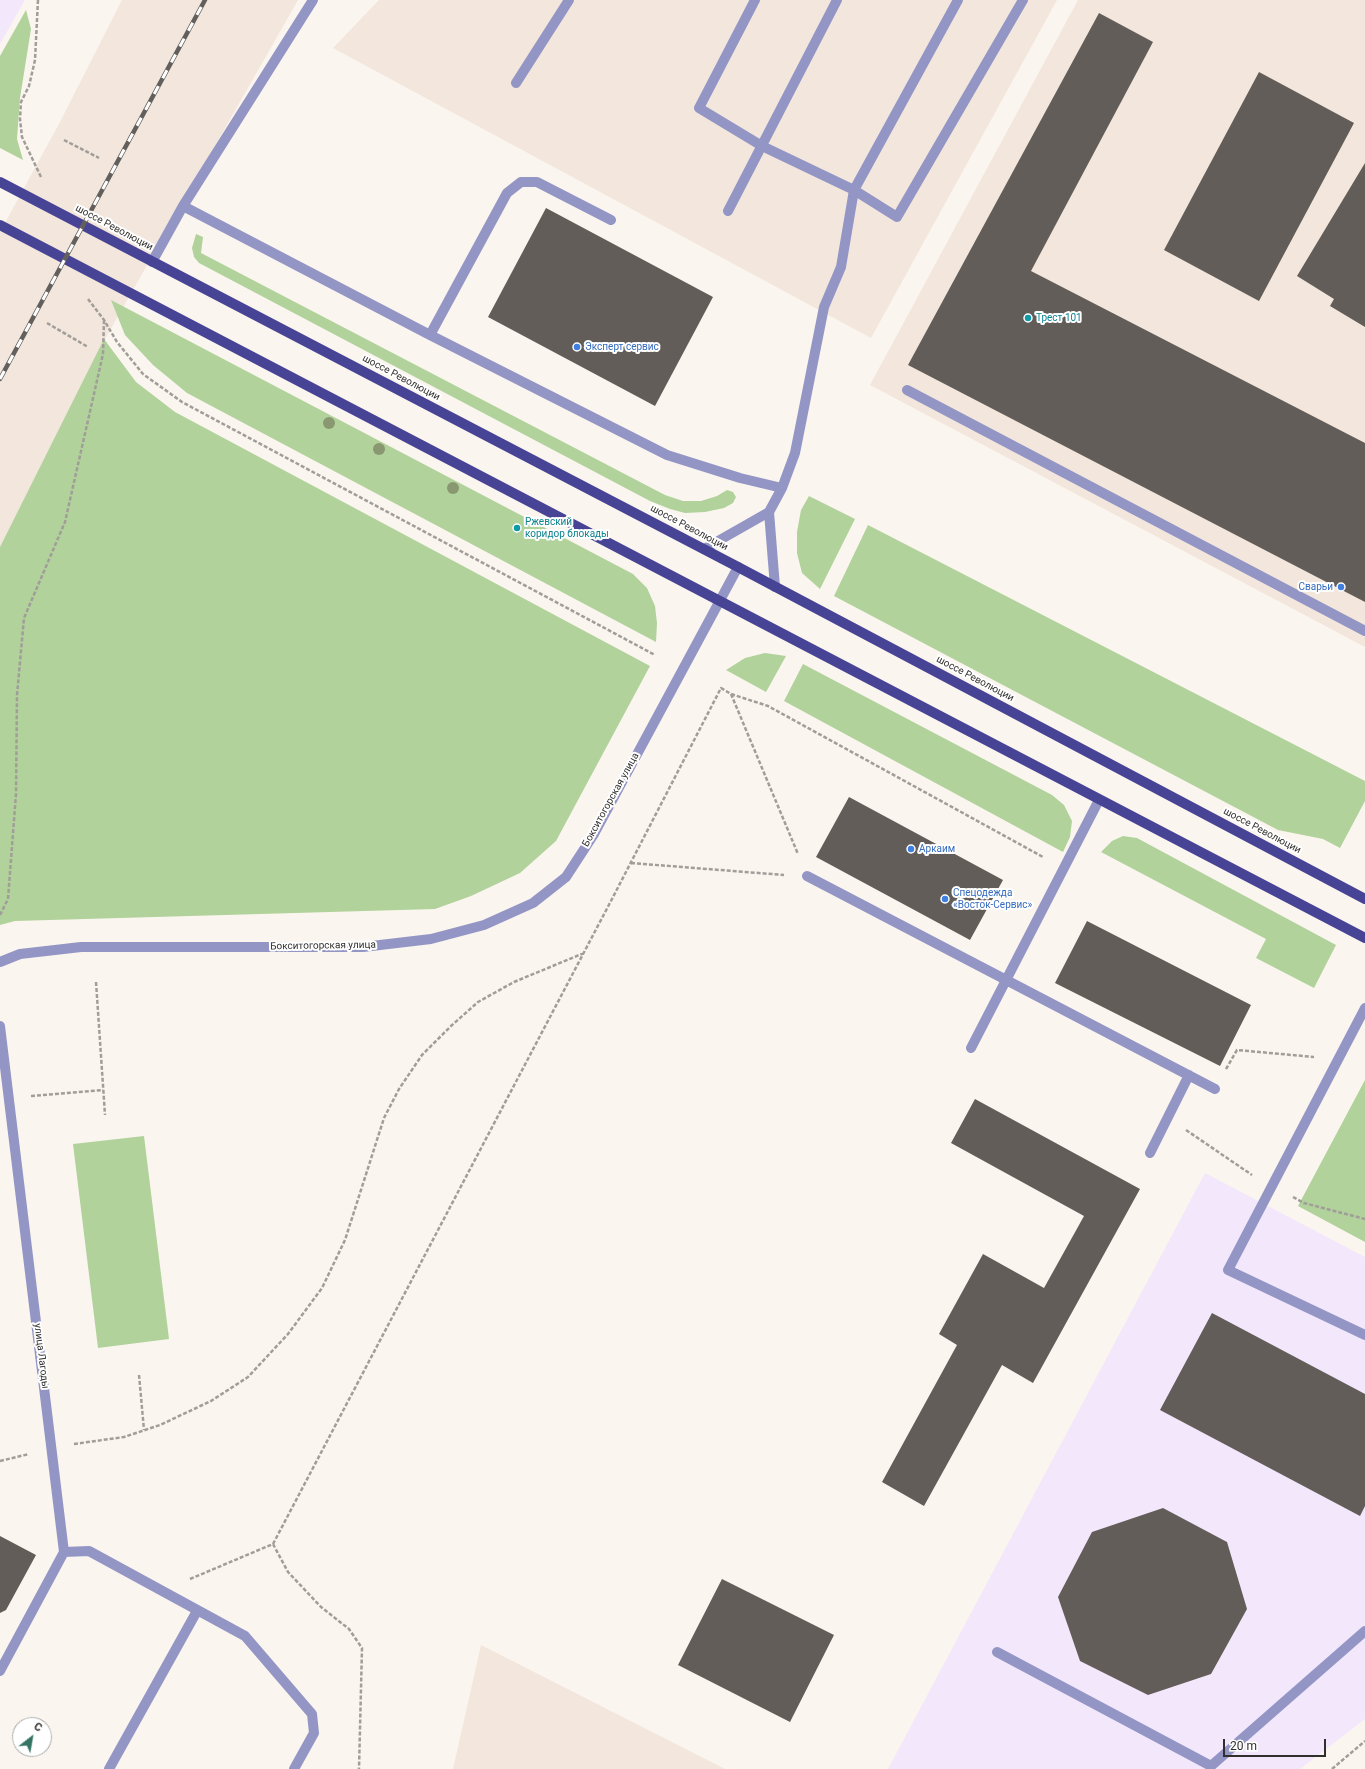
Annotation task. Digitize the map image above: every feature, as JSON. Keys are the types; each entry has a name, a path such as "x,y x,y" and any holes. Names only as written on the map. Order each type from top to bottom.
{"main road":[{"name":"шоссе Революции","path":"0,182 704,549 1365,899"},
{"path":"0,225 1365,938"}],"street":[{"path":"152,262 183,206 313,0"},
{"path":"516,83 569,0"},
{"path":"755,0 699,108 762,146 854,190 897,217 1024,0"},
{"path":"728,211 837,0"},
{"path":"704,549 769,512 782,488 795,454 824,307 841,267 854,190 958,0"},
{"path":"430,335 507,193 521,182 537,182 612,220"},
{"path":"183,206 430,335 667,455 740,478 782,488"},
{"path":"907,390 1365,631"},
{"path":"769,512 775,587"},
{"name":"Бокситогорская улица","path":"0,962 20,954 81,947 371,946 431,939 477,927 533,903 566,877 594,834 738,567"},
{"path":"971,1048 1099,800"},
{"path":"807,876 1215,1089"},
{"path":"1365,1008 1228,1270 1365,1335"},
{"name":"улица Лагоды","path":"0,1026 53,1447 64,1552"},
{"path":"1150,1152 1189,1075"},
{"path":"0,1671 64,1552 89,1551 245,1636 312,1714 314,1733 294,1769"},
{"path":"109,1769 197,1611"},
{"path":"997,1652 1211,1766 1365,1631"}],"path":[{"path":"38,0 35,60 28,86 21,102 20,119 22,137 44,184"},
{"path":"64,140 99,158"},
{"path":"88,298 104,320 117,342 143,374 182,402 655,654"},
{"path":"0,915 8,899 16,794 17,695 24,618 65,522 103,354 104,320"},
{"path":"47,323 88,347"},
{"path":"162,1591 273,1544 584,953 721,688 731,694 768,706 1064,868"},
{"path":"631,863 807,876 731,694"},
{"path":"0,1461 53,1447 124,1437 160,1425 211,1401 248,1377 288,1334 322,1288 345,1240 384,1118 399,1089 422,1055 478,1002 514,982 584,953"},
{"path":"96,982 105,1115"},
{"path":"1215,1089 1237,1050 1338,1059"},
{"path":"9,1098 103,1090"},
{"path":"1168,1117 1239,1167 1272,1187 1304,1203 1365,1219"},
{"path":"139,1375 144,1430"},
{"path":"273,1544 288,1572 321,1607 349,1629 362,1648 359,1769"},
{"path":"1332,1769 1365,1741"}],"shaded area":[{"path":"0,0 25,0 0,44"},
{"path":"122,0 298,0 105,339 0,547 0,232 60,122"},
{"path":"379,0 1057,0 871,338 333,48"},
{"path":"1078,0 1365,0 1365,647 870,385"},
{"path":"1205,1173 1365,1257 1365,1719 1300,1769 888,1769"},
{"path":"481,1645 725,1769 453,1769"}],"green space":[{"path":"26,10 31,29 20,98 17,139 23,160 0,148 0,56"},
{"path":"196,234 203,237 201,253 665,495 683,501 701,501 717,496 727,490 733,492 736,497 733,503 724,508 705,512 685,513 650,501 199,263 194,257 192,248"},
{"path":"111,300 633,574 647,588 655,606 657,623 656,642 187,393 153,365 125,335"},
{"path":"104,339 136,382 175,412 650,666 556,841 520,873 471,896 435,909 15,921 0,925 0,547"},
{"path":"809,496 855,519 820,589 802,573 797,553 797,532 801,510"},
{"path":"868,525 1365,781 1365,801 1340,848 1323,839 1278,830 834,596"},
{"path":"765,653 786,656 766,692 726,670 745,658"},
{"path":"803,664 1052,795 1064,805 1072,821 1070,837 1063,852 784,701"},
{"path":"1123,836 1137,838 1336,945 1314,988 1256,958 1266,939 1101,852 1112,841"},
{"path":"1365,1080 1365,1242 1298,1206"},
{"path":"144,1136 169,1339 98,1348 73,1144"}],"building":[{"name":"Трест 101","path":"1099,13 1153,42 1031,271 1365,443 1365,602 908,365"},
{"path":"1259,72 1354,123 1259,301 1164,250"},
{"path":"1365,163 1365,327 1330,306 1334,299 1297,276"},
{"path":"546,208 713,297 655,406 488,317"},
{"path":"849,797 1003,880 970,940 816,857"},
{"path":"1087,921 1251,1005 1220,1066 1055,983"},
{"path":"975,1099 1140,1189 1033,1383 1002,1365 924,1506 882,1482 957,1345 939,1334 983,1254 1044,1288 1084,1216 951,1143"},
{"path":"1212,1313 1365,1394 1365,1506 1360,1516 1160,1410"},
{"path":"1163,1508 1227,1542 1247,1609 1211,1674 1148,1695 1080,1661 1058,1597 1092,1532"},
{"path":"0,1536 36,1555 6,1610 0,1613"},
{"path":"722,1579 834,1635 790,1722 678,1665"}],"railway":[{"path":"0,379 205,0"}],"place":[{"name":"Трест 101","path":"1028,318"},
{"name":"Эксперт сервис","path":"577,347"},
{"name":"Ржевский коридор блокады","path":"517,528"},
{"name":"Сварьи","path":"1341,587"},
{"name":"Аркаим","path":"911,849"},
{"name":"Спецодежда «Восток-Сервис»","path":"945,899"}]}
